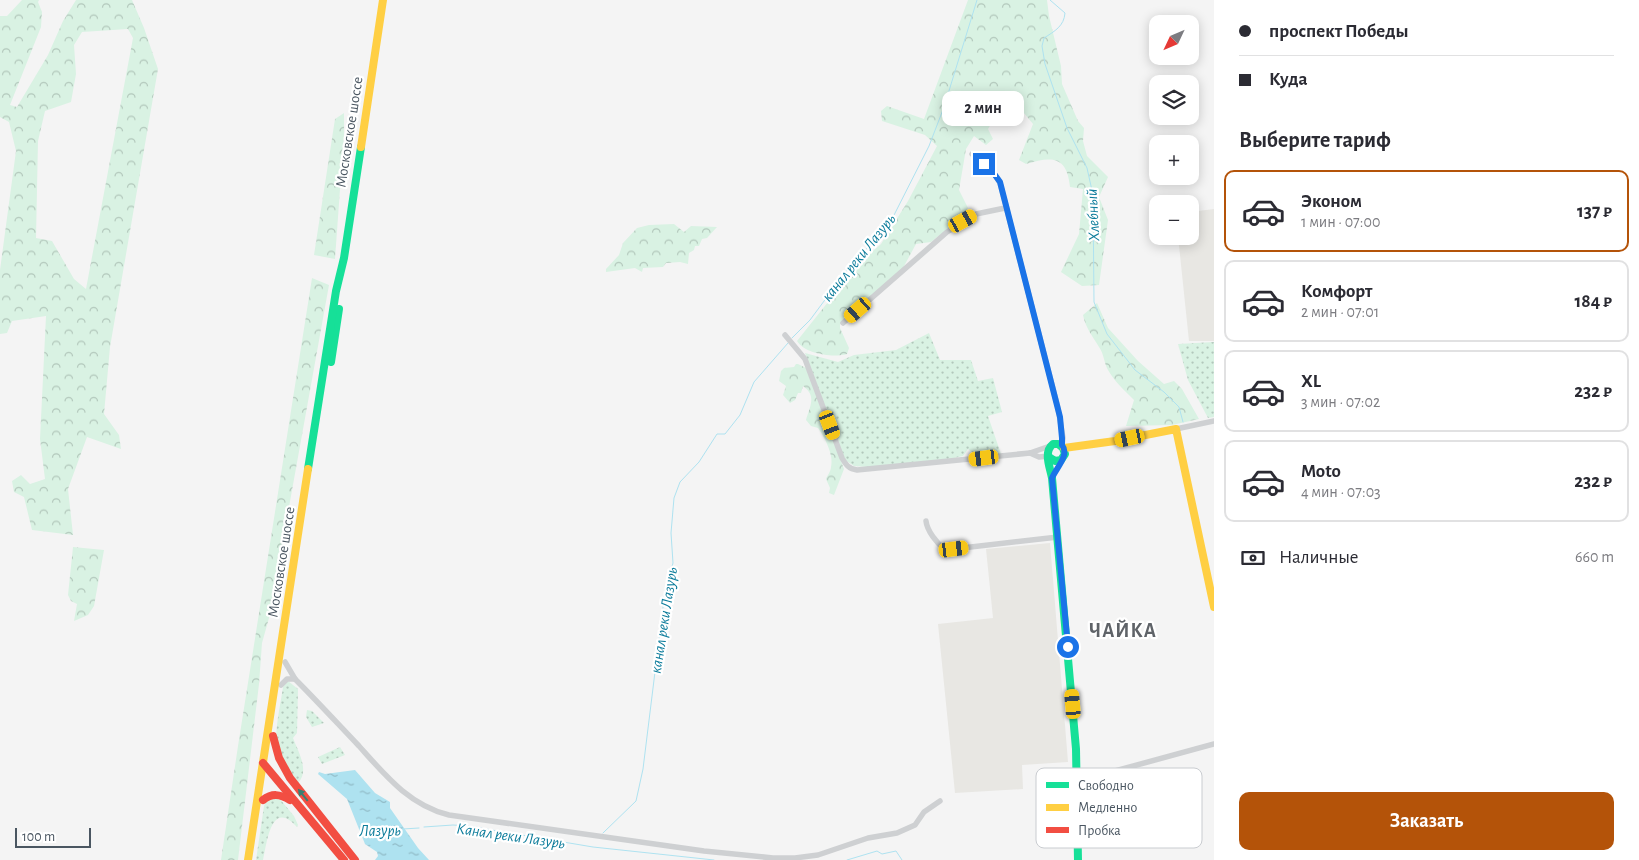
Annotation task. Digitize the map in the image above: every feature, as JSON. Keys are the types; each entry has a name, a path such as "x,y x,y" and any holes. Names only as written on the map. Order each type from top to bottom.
{"main road":[{"name":"Московское шоссе","path":"248,860 265,766 336,291 342,268 384,0"},
{"name":"Московское шоссе","path":"253,860 263,800 265,766 273,736 337,326 342,292 342,268"},
{"path":"1077,768 1058,537 1048,450 1052,445 1057,444 1063,447 1082,446 1176,429 1214,607"},
{"path":"1049,457 1055,461 1062,459 1082,446"},
{"path":"1052,478 1065,454 1063,447"},
{"path":"273,736 277,752 287,773 355,860"},
{"path":"265,766 344,860"},
{"path":"263,800 270,795 278,794 296,804"},
{"path":"315,826 323,819"}],"street":[{"path":"972,154 1000,182 1005,208 1058,408 1063,447"},
{"path":"843,323 947,232 976,214 1005,208"},
{"path":"785,335 805,359 842,458 845,464 852,469 1030,453 1052,445"},
{"path":"1176,429 1214,421"},
{"path":"1030,453 1039,457 1049,457"},
{"path":"926,521 926,525 933,536 945,550 1058,537"},
{"path":"284,662 295,679 385,776 408,797 431,810 449,815 704,852 795,858 818,855 868,838 896,833 915,825 924,812 940,801"},
{"path":"281,685 287,679 295,679"},
{"path":"1128,768 1214,744"}],"shaded area":[{"path":"1214,209 1214,341 1189,341 1179,245 1199,245 1199,211"},
{"path":"1050,543 1068,762 1022,765 1023,789 955,793 938,624 993,618 986,549"}],"green space":[{"path":"22,0 39,0 42,12 41,27 10,105 17,107 48,55 63,21 76,0 132,0 158,69 110,347 104,414 119,435 121,449 87,437 68,489 73,535 32,530 24,497 14,492 12,481 21,475 30,484 45,479 40,439 46,316 12,321 7,333 0,334 0,270 16,151 9,122 0,117 0,16 7,16","holes":["128,29 133,38 86,289 74,279 52,241 36,238 38,141 45,111 71,102 76,74 74,45 82,32"]},
{"path":"968,0 1047,0 1061,66 1062,84 1078,121 1084,128 1083,141 1087,156 1108,177 1099,197 1108,220 1099,285 1082,286 1061,272 1079,234 1083,189 1070,187 1066,169 1057,161 1043,160 1026,164 1019,160 1033,124 1015,102 998,112 988,129 993,139 986,145 974,136 966,149 959,190 968,208 961,218 931,242 916,244 903,268 840,324 849,348 847,354 827,355 806,349 797,341 859,263 881,244 908,201 937,146 925,135 882,121 881,111 887,106 924,119"},
{"path":"344,113 335,259 314,255 335,119"},
{"path":"674,224 684,232 691,226 717,227 707,238 702,239 699,246 695,246 694,250 689,253 688,264 680,262 666,263 663,267 643,268 642,272 635,268 606,272 606,269 619,255 623,243 637,228 649,225"},
{"path":"312,278 329,285 269,618 262,643 259,684 238,860 221,860 238,746"},
{"path":"1097,303 1108,328 1138,361 1164,384 1174,381 1182,389 1199,419 1172,425 1126,426 1134,400 1116,382 1108,370 1101,350 1084,320 1083,315"},
{"path":"929,333 940,360 971,360 978,381 993,378 1002,412 988,416 1001,454 979,454 968,449 963,456 946,460 867,467 854,466 845,460 805,353 838,362 854,355 896,350"},
{"path":"1214,342 1214,417 1208,418 1188,380 1178,344"},
{"path":"796,364 806,368 844,469 834,495 829,493 830,488 826,479 832,462 828,447 818,428 811,426 806,420 811,402 810,394 803,386 801,393 798,393 795,400 790,403 783,395 786,386 779,381 781,371 784,368 794,367"},
{"path":"73,547 104,550 94,606 88,615 74,621 77,604 71,601 68,595"},
{"path":"288,681 298,689 297,733 293,738 302,761 303,773 298,783 281,755 276,739 283,687"},
{"path":"307,710 312,711 324,723 312,727 306,717"},
{"path":"340,747 345,755 322,764 318,757"},
{"path":"270,798 279,798 294,816 298,825 297,827 288,819 281,818 276,820 269,834 263,860 256,860 264,806"}],"water":[{"name":"Лазурь","path":"355,770 375,793 390,802 390,808 418,848 429,860 375,860 378,856 377,852 365,844 347,799 318,774 319,772 325,774"}],"waterway":[{"name":"канал реки Лазурь","path":"792,338 810,320 856,258 873,243 891,221 929,146 944,107 977,0"},
{"name":"Хлебный","path":"1050,0 1065,13 1063,21 1058,28 1044,38 1042,46 1045,64 1067,128 1087,168 1093,195 1094,302 1107,334 1135,370 1164,392 1179,407 1183,422"},
{"name":"канал реки Лазурь","path":"603,833 636,801 643,769 665,591 673,563 671,533 674,498 680,482 699,462 717,434 725,434 740,415 754,382 788,343"},
{"name":"Канал реки Лазурь","path":"424,827 468,826 593,847 714,860"},
{"path":"403,829 419,828"},
{"path":"847,860 877,851 882,854 896,851 902,860"}],"traffic: fast":[{"path":"308,469 361,147"},
{"path":"331,362 339,309"},
{"path":"1049,457 1055,461 1061,460 1065,454 1063,448 1058,444 1053,444 1048,451 1048,455 1052,478 1076,768"},
{"path":"1078,848 1078,860"}],"traffic: slow":[{"path":"361,147 383,0"},
{"path":"1064,448 1115,441 1176,429 1214,607"},
{"path":"248,860 308,469"}],"traffic: jam":[{"path":"273,736 279,758 290,778 355,860"},
{"path":"263,763 344,860"},
{"path":"263,800 276,795 290,800"}],"district":[{"name":"ЧАЙКА","path":"1123,630"}],"route":[{"path":"984,164 1000,182 1005,208 1060,417 1062,445 1065,454 1052,478 1068,647"}]}
